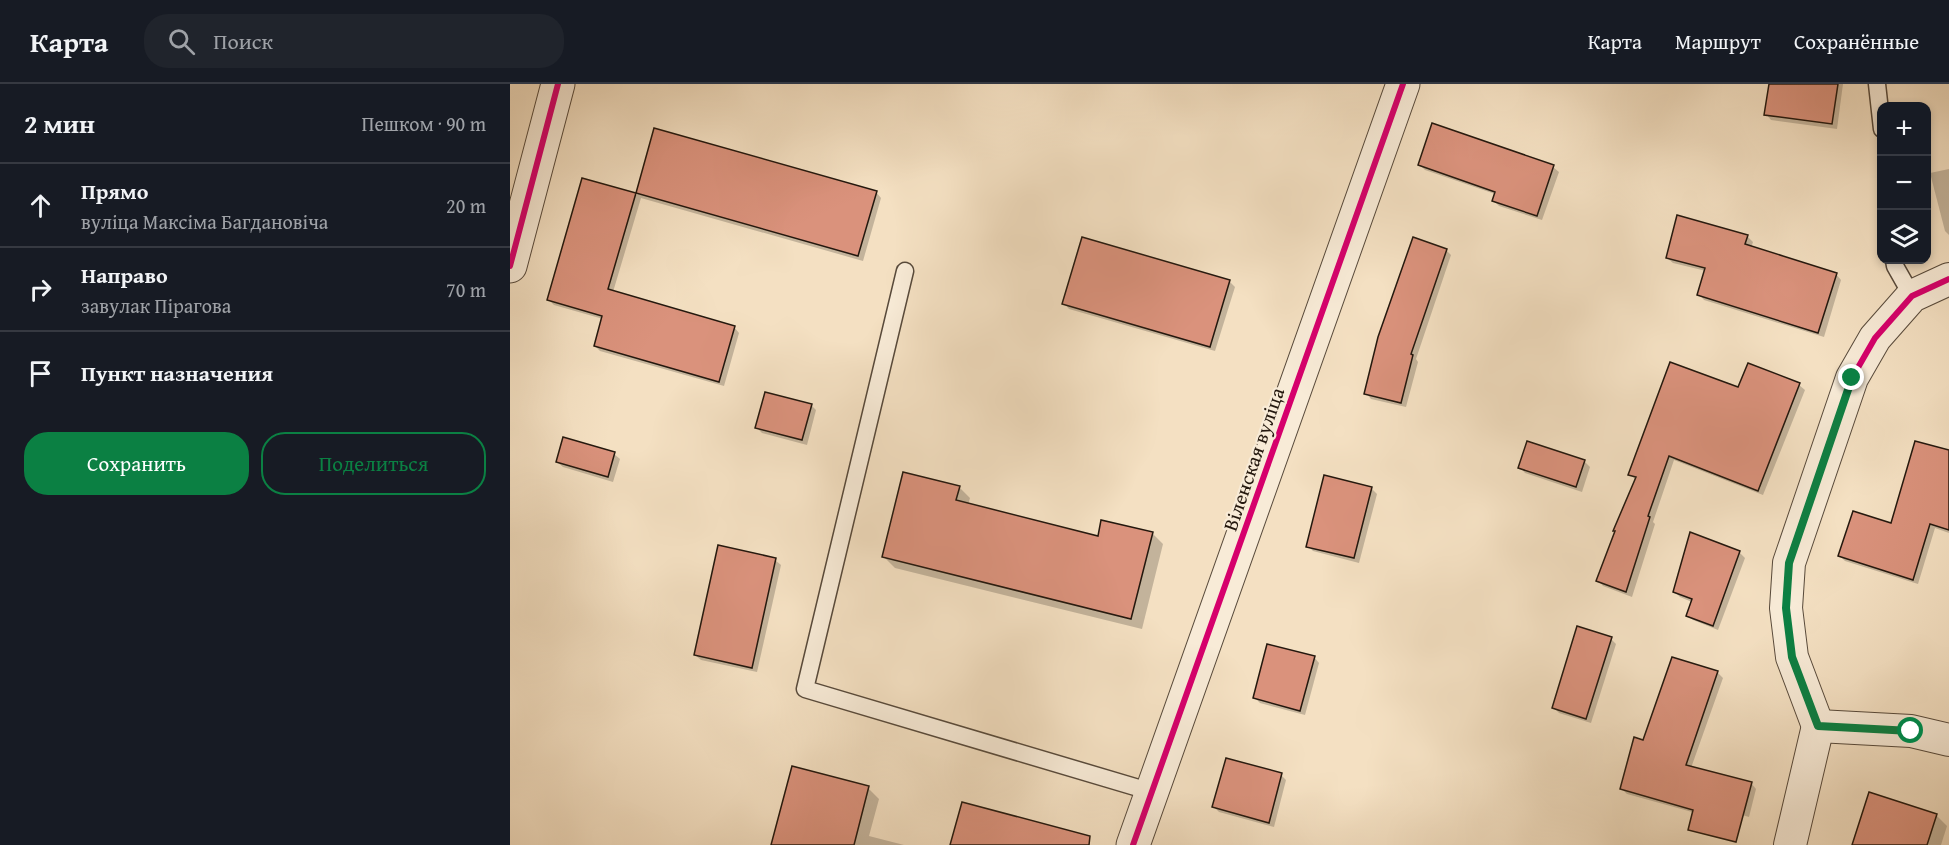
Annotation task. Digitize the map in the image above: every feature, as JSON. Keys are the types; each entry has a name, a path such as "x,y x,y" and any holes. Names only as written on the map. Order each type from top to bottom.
{"street":[{"path":"510,266 558,84"},
{"name":"Віленская вуліца","path":"1133,845 1403,84"},
{"path":"1790,845 1818,726 1792,657 1786,608 1789,563 1852,378 1875,338 1912,296 1949,279"},
{"path":"1818,726 1911,731 1949,740"}],"lane":[{"path":"1877,84 1879,102"},
{"path":"1895,264 1912,296"},
{"path":"904,271 805,689 1152,792"}],"building":[{"path":"1769,84 1838,84 1832,124 1764,115"},
{"path":"1432,123 1554,165 1537,216 1492,201 1495,192 1418,165"},
{"path":"654,128 877,191 858,256 636,193"},
{"path":"582,178 636,193 608,289 735,326 719,382 594,346 602,316 547,300"},
{"path":"1677,215 1748,235 1745,244 1837,273 1818,333 1697,295 1705,268 1666,258"},
{"path":"1082,237 1230,280 1210,347 1062,304"},
{"path":"1413,237 1447,249 1411,354 1413,355 1401,403 1364,394 1378,337"},
{"path":"1670,362 1738,387 1748,363 1800,383 1758,491 1669,456 1648,516 1650,517 1626,592 1596,581 1615,531 1613,531 1636,477 1628,475"},
{"path":"765,392 812,404 802,440 755,428"},
{"path":"563,437 615,452 608,477 556,462"},
{"path":"1527,441 1585,460 1576,487 1518,468"},
{"path":"1915,441 1949,450 1949,530 1930,524 1913,580 1838,556 1853,511 1891,523"},
{"path":"903,472 960,486 956,500 1098,536 1101,520 1153,532 1131,619 882,557"},
{"path":"1324,475 1372,487 1354,558 1306,547"},
{"path":"1690,532 1740,551 1713,626 1686,616 1692,599 1673,592"},
{"path":"718,545 776,558 752,668 694,655"},
{"path":"1577,626 1612,637 1586,719 1552,708"},
{"path":"1267,644 1315,656 1300,711 1253,698"},
{"path":"1672,657 1718,671 1686,765 1752,782 1736,842 1688,830 1693,810 1620,789 1634,737 1643,740"},
{"path":"1226,758 1282,773 1269,823 1212,807"},
{"path":"792,766 869,786 854,845 771,845"},
{"path":"1869,792 1937,814 1927,845 1852,845"},
{"path":"962,802 1090,836 1089,845 950,845"}],"cycle path":[{"path":"510,266 558,84"},
{"path":"1133,845 1403,84"},
{"path":"1818,726 1792,657 1786,608 1789,563 1852,378 1875,338 1912,296 1949,279"}],"route":[{"path":"1852,378 1789,563 1786,608 1792,657 1818,726 1911,731"}]}
